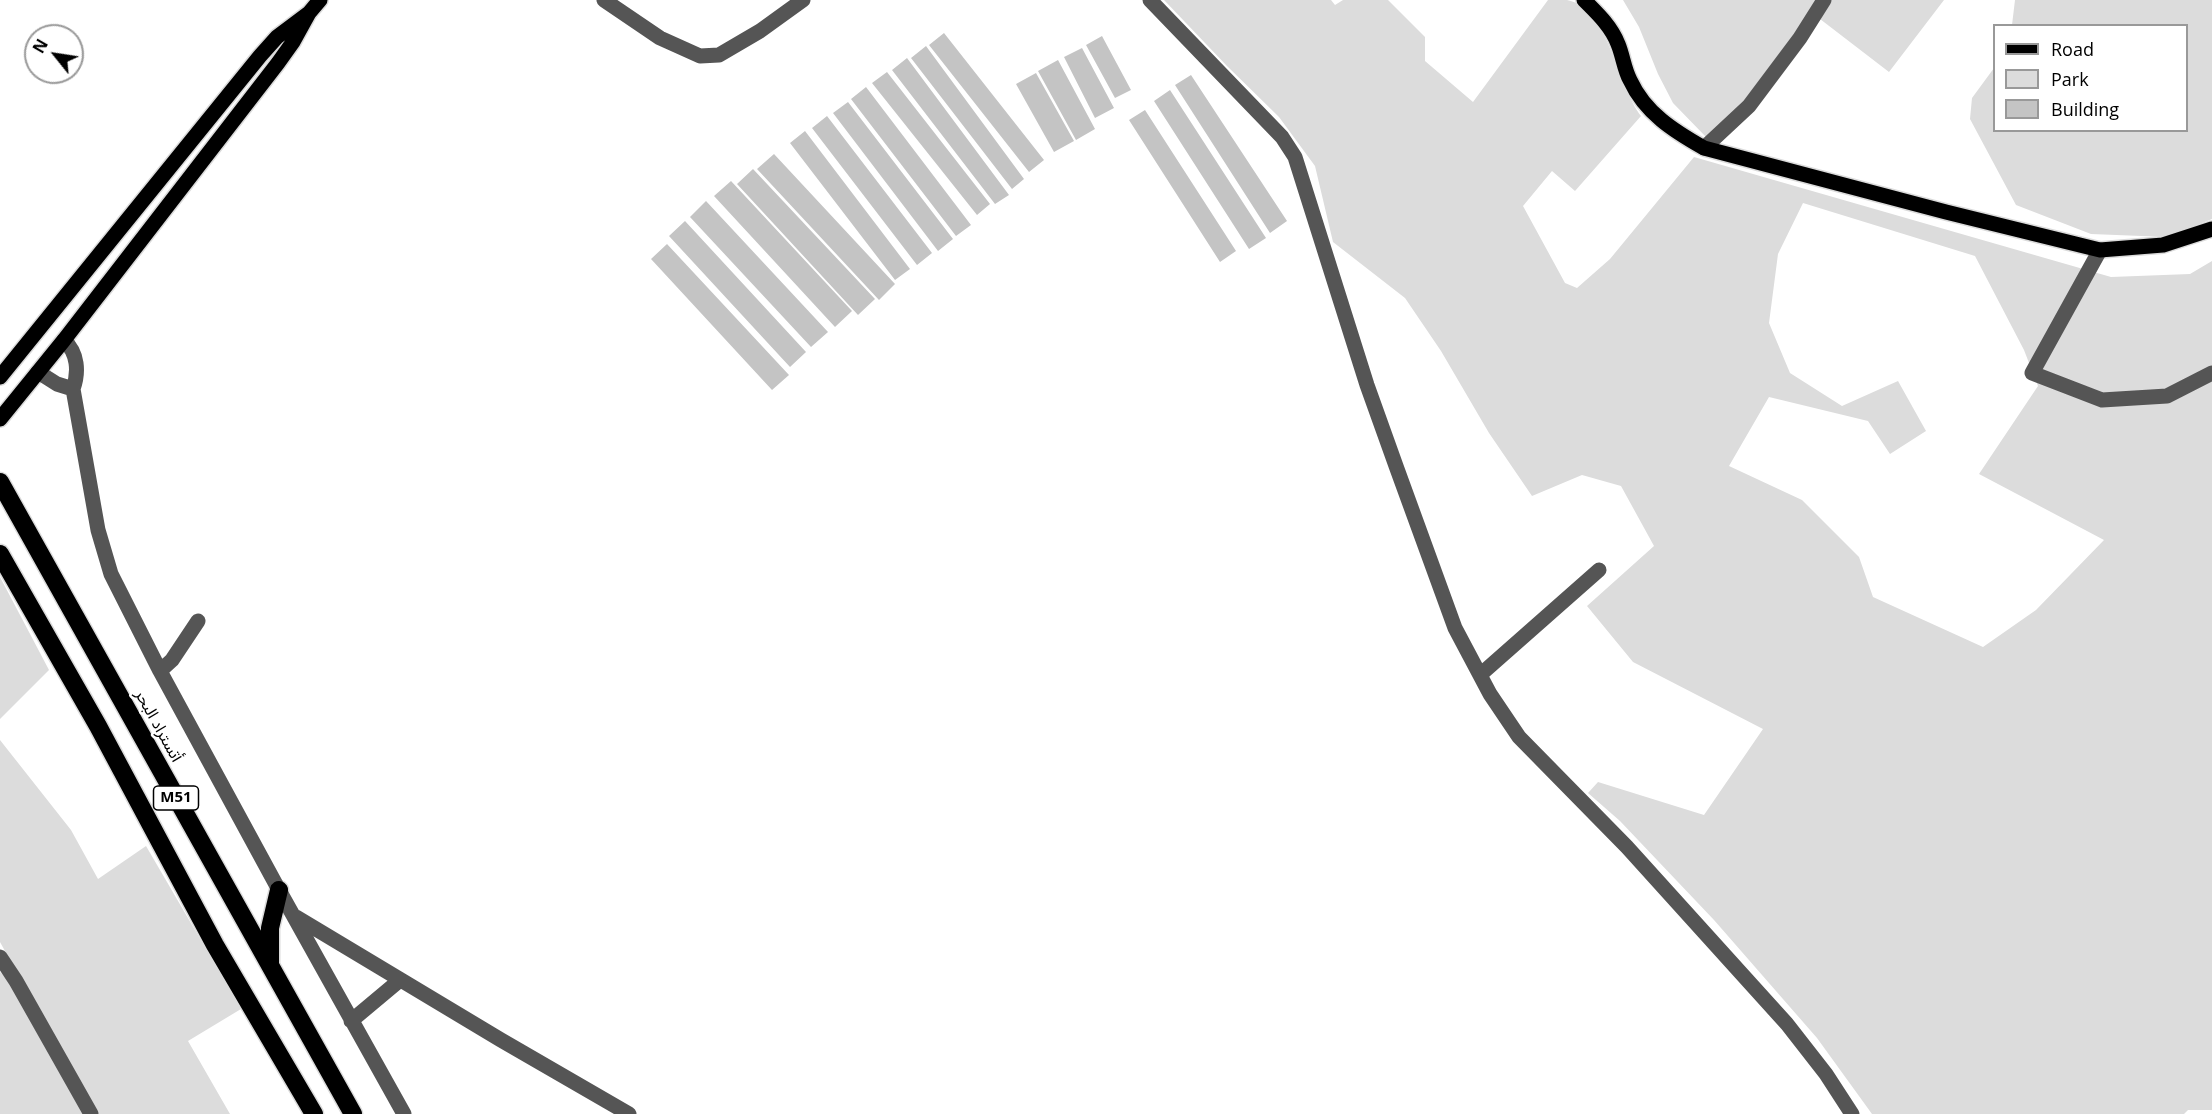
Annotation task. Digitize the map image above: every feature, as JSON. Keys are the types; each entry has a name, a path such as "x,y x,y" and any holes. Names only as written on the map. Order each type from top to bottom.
{"highway":[{"name":"أتستراد البحر","path":"0,482 353,1114"},
{"name":"M51","path":"0,554 98,726 215,945 314,1114"},
{"path":"271,969 270,928 279,890"}],"main road":[{"path":"0,420 278,63 309,13 320,0"},
{"path":"1584,0 1603,19 1617,42 1630,81 1649,109 1672,130 1704,148 1924,207 2100,250 2163,245 2212,229"},
{"path":"0,377 260,56 277,37 309,13"},
{"path":"40,328 64,340"},
{"path":"19,354 38,372"}],"street":[{"path":"604,0 660,38 700,56 719,55 760,31 803,0"},
{"path":"1150,0 1282,137 1294,157 1367,385 1455,628 1490,694 1519,737 1627,847 1787,1024 1826,1074 1852,1114"},
{"path":"1704,148 1749,106 1800,38 1824,0"},
{"path":"2100,250 2032,373 2102,400 2167,396 2212,373"},
{"path":"64,340 74,352 77,379 73,389 98,530 111,574 279,890 404,1114"},
{"path":"38,372 57,384 73,389"},
{"path":"1480,675 1599,570"},
{"path":"160,670 172,660 198,621"},
{"path":"294,915 629,1114"},
{"path":"0,957 91,1114"},
{"path":"351,1022 400,980"}],"green space":[{"path":"1164,0 1331,0 1335,5 1343,0 1388,0 1425,37 1425,61 1473,102 1548,0 1567,0 1581,6 1593,17 1602,32 1641,116 1575,191 1552,171 1523,206 1565,283 1577,288 1610,259 1694,157 2111,277 2190,274 2212,261 2212,1110 2188,1110 2184,1114 1872,1114 1817,1038 1714,920 1620,821 1588,793 1598,782 1704,815 1763,729 1633,662 1587,606 1654,546 1621,486 1582,475 1532,496 1489,433 1441,351 1405,298 1333,242 1315,166 1279,117","holes":["1803,203 1975,256 2024,350 2038,386 1979,474 2104,540 2036,610 1983,647 1873,597 1859,557 1802,500 1729,466 1769,397 1868,421 1890,454 1926,431 1898,381 1842,406 1790,373 1769,323 1778,254"]},
{"path":"1623,0 1944,0 1889,72 1820,19 1742,106 1706,137 1673,103 1658,74 1639,27"},
{"path":"2015,0 2212,0 2212,219 2167,237 2091,234 2016,205 1970,119 1972,98 1993,69 1993,132 2188,132 2188,24 2012,24"},
{"path":"0,577 49,670 0,719"},
{"path":"0,740 71,830 98,879 146,846 241,1009 188,1041 230,1114 95,1114 0,942"},
{"path":"0,972 8,979 83,1114 0,1114"}],"building":[{"path":"944,33 1044,160 1029,172 929,45"},
{"path":"1102,36 1131,90 1115,98 1086,45"},
{"path":"926,46 1024,179 1012,189 911,58"},
{"path":"1082,48 1114,108 1095,118 1064,57"},
{"path":"907,58 1009,195 995,204 892,70"},
{"path":"1058,60 1095,129 1076,140 1038,71"},
{"path":"887,72 990,204 977,215 872,83"},
{"path":"1036,73 1074,141 1054,152 1016,84"},
{"path":"1191,75 1287,221 1270,233 1175,85"},
{"path":"866,87 971,225 956,236 851,99"},
{"path":"1170,90 1266,238 1249,249 1154,101"},
{"path":"848,102 953,239 938,251 833,113"},
{"path":"1145,110 1236,251 1220,262 1129,120"},
{"path":"827,116 932,253 917,265 812,128"},
{"path":"805,131 910,269 895,280 790,143"},
{"path":"774,154 895,284 879,300 757,169"},
{"path":"753,169 875,299 858,315 737,184"},
{"path":"731,181 852,311 835,327 714,196"},
{"path":"706,201 828,332 811,347 690,217"},
{"path":"685,221 806,352 790,367 669,236"},
{"path":"667,244 789,375 772,390 651,259"}]}
